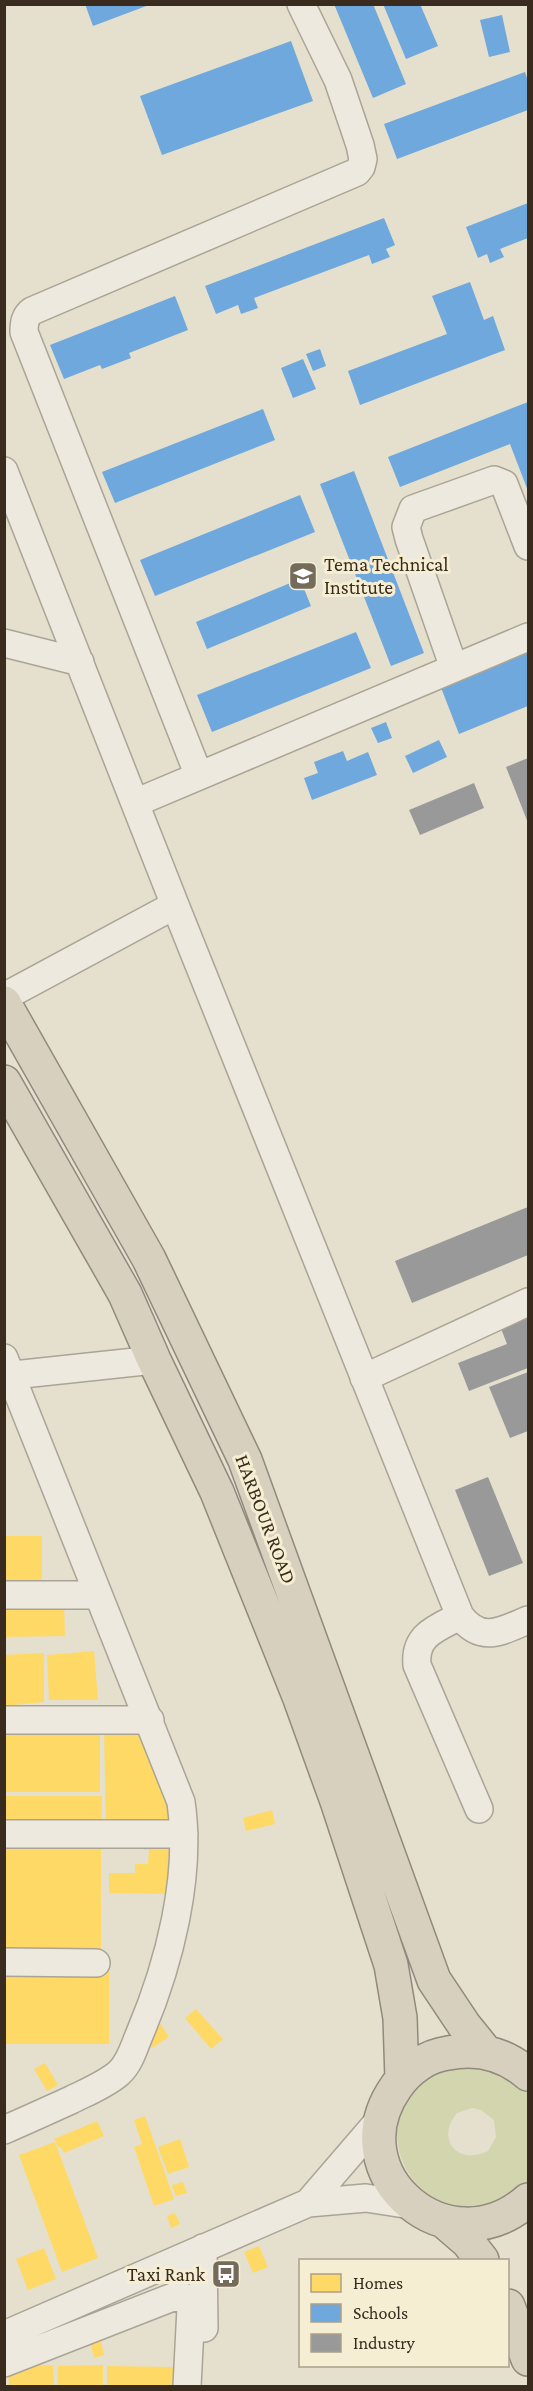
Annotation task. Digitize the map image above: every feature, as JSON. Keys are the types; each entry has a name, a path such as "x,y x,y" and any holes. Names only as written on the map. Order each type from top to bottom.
{"highway":[{"name":"HARBOUR ROAD","path":"4,1004 149,1259 245,1460 434,1980 464,2025 485,2051"},
{"name":"HARBOUR ROAD","path":"4,1082 126,1294 154,1360 217,1492 299,1696 338,1804 391,1965 400,2018 402,2079"},
{"path":"528,2074 511,2061 485,2051 462,2050 440,2054 419,2064 402,2079 389,2097 382,2117 380,2146 387,2174 397,2191 427,2216 446,2223 470,2226 494,2222 516,2211 528,2200"},
{"path":"446,2223 468,2242 481,2259"},
{"path":"509,2311 528,2359"}],"street":[{"path":"199,776 24,332 24,325 27,315 33,311 357,172 363,159 356,134 338,80 302,4"},
{"path":"4,471 460,1616 469,1627 489,1634 528,1620"},
{"path":"454,668 409,539 406,527 413,509 494,480 500,481 504,484 528,546"},
{"path":"135,803 528,637"},
{"path":"4,643 80,662"},
{"path":"4,997 175,905"},
{"path":"364,1378 528,1302"},
{"path":"4,2130 100,2086 119,2073 130,2058 149,2012 172,1935 181,1879 184,1834 181,1802 150,1720 7,1370 154,1360"},
{"path":"4,1595 99,1595"},
{"path":"460,1616 424,1637 418,1645 417,1665 479,1809"},
{"path":"4,1720 150,1720"},
{"path":"4,1834 184,1834"},
{"path":"4,1962 96,1963"},
{"path":"308,2203 382,2117"},
{"path":"4,2335 308,2203 366,2198 411,2205"},
{"path":"203,2248 204,2386"},
{"path":"4,2363 178,2295 184,2296 190,2308 187,2386"}],"green space":[{"path":"459,2057 528,2082 528,2183 508,2199 487,2207 465,2208 443,2203 424,2191 409,2175 400,2153 397,2123 406,2093 418,2082","holes":["472,2108 481,2110 494,2120 496,2137 488,2151 477,2155 459,2152 449,2140 448,2132 451,2123 457,2113"]}],"building: Homes":[{"path":"4,1536 42,1536 42,1585 4,1585"},
{"path":"4,1604 64,1604 65,1636 4,1637"},
{"path":"94,1651 98,1700 49,1700 47,1655"},
{"path":"44,1653 44,1702 4,1706 4,1655"},
{"path":"4,1724 100,1724 100,1792 4,1792"},
{"path":"149,1726 173,1826 106,1827 104,1730"},
{"path":"4,1796 102,1796 101,1830 4,1830"},
{"path":"272,1810 275,1824 246,1831 243,1818"},
{"path":"144,1837 175,1838 175,1894 109,1893 109,1873 135,1873 135,1864 148,1864 149,1850 144,1850"},
{"path":"4,1841 101,1841 101,1953 4,1953"},
{"path":"4,1969 109,1969 109,2044 4,2044"},
{"path":"196,2009 223,2039 211,2049 185,2018"},
{"path":"159,2022 169,2037 152,2048 142,2034"},
{"path":"45,2063 58,2085 47,2091 34,2069"},
{"path":"145,2116 174,2199 154,2206 134,2147 142,2144 134,2120"},
{"path":"97,2121 104,2136 64,2153 54,2139"},
{"path":"180,2139 189,2167 168,2174 158,2147"},
{"path":"55,2142 98,2258 62,2272 19,2155"},
{"path":"183,2182 187,2193 176,2196 172,2185"},
{"path":"175,2213 180,2224 171,2228 167,2216"},
{"path":"259,2246 268,2267 253,2273 244,2252"},
{"path":"44,2248 56,2279 28,2290 16,2259"},
{"path":"100,2338 104,2355 94,2358 90,2341"},
{"path":"53,2365 54,2386 9,2386 8,2366"},
{"path":"103,2365 103,2386 58,2386 58,2366"},
{"path":"107,2366 173,2367 173,2386 107,2386"}],"building: Schools":[{"path":"85,4 149,4 149,5 93,26"},
{"path":"334,4 373,4 406,84 373,98"},
{"path":"383,4 420,4 438,46 406,59"},
{"path":"502,15 510,52 489,57 480,20"},
{"path":"291,41 313,101 162,155 140,96"},
{"path":"525,72 528,81 528,110 397,159 384,124"},
{"path":"528,203 528,238 500,249 504,257 490,263 487,254 478,258 466,227"},
{"path":"384,218 395,245 386,249 390,257 372,264 369,255 254,298 258,308 241,314 238,305 216,314 205,286"},
{"path":"470,282 484,320 493,316 505,350 360,405 348,371 447,334 432,296"},
{"path":"175,296 188,330 129,353 131,358 102,369 100,365 64,379 50,345"},
{"path":"320,349 326,366 313,371 306,354"},
{"path":"303,359 316,389 293,398 281,368"},
{"path":"528,402 528,491 510,444 400,487 388,457"},
{"path":"263,409 275,440 115,503 102,472"},
{"path":"354,471 424,653 391,666 320,484"},
{"path":"300,495 315,532 155,596 140,560"},
{"path":"300,579 311,606 207,649 196,622"},
{"path":"356,632 371,668 212,732 197,695"},
{"path":"528,650 528,706 459,734 440,685"},
{"path":"386,722 392,738 378,743 371,728"},
{"path":"439,740 447,757 413,773 405,756"},
{"path":"343,751 347,761 368,752 377,775 312,800 304,778 318,773 314,762"}],"building: Industry":[{"path":"528,758 528,823 506,767"},
{"path":"474,783 484,808 420,835 409,810"},
{"path":"528,1207 528,1255 412,1303 395,1261"},
{"path":"528,1314 528,1368 469,1391 458,1363 507,1344 500,1326"},
{"path":"528,1372 528,1431 510,1438 489,1387"},
{"path":"488,1477 523,1563 489,1576 455,1490"}],"place":[{"name":"Tema Technical Institute","path":"303,576"},
{"name":"Taxi Rank","path":"226,2274"}]}
